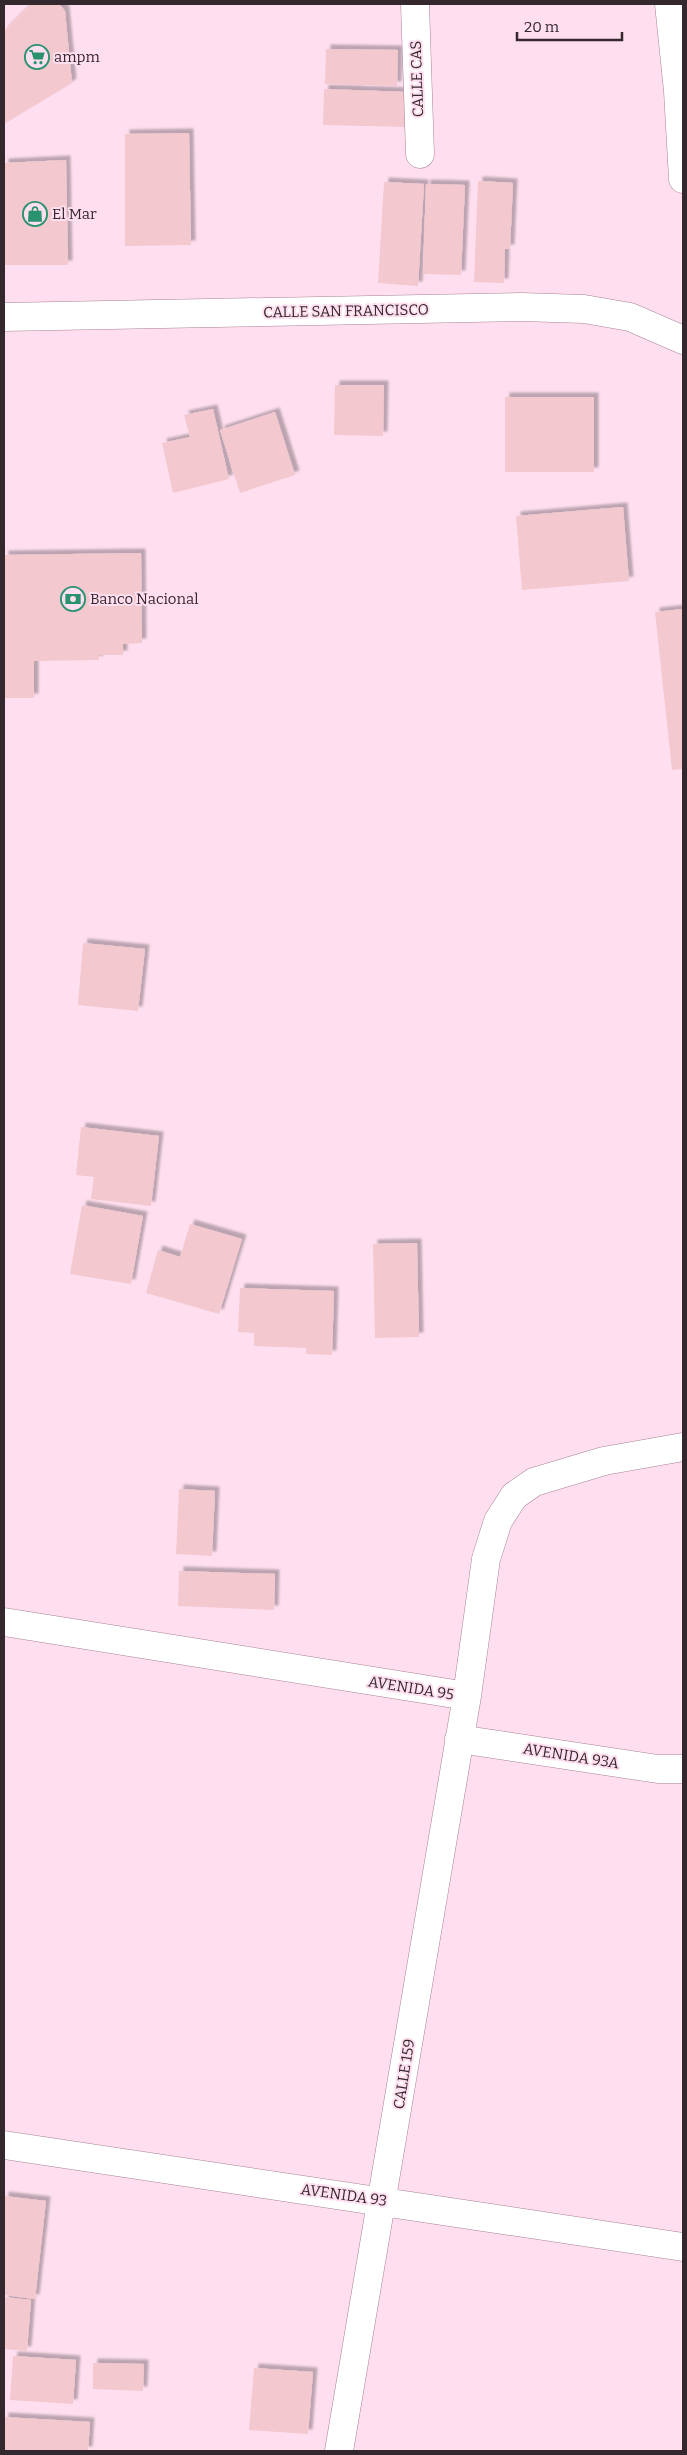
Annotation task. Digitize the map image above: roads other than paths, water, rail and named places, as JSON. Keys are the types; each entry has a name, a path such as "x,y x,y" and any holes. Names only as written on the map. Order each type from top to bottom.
{"street":[{"name":"CALLE CAS","path":"415,4 420,154"},
{"path":"669,4 678,91 683,179"},
{"name":"CALLE SAN FRANCISCO","path":"4,318 521,307 584,309 630,317 683,340"},
{"name":"AVENIDA 95","path":"4,1622 466,1696 486,1559 498,1521 514,1496 534,1482 604,1461 683,1448"},
{"name":"CALLE 159","path":"339,2451 383,2201 466,1696"},
{"name":"AVENIDA 93A","path":"459,1739 658,1769 683,1769"},
{"name":"AVENIDA 93","path":"4,2145 683,2247"}],"place":[{"name":"ampm","path":"37,57"},
{"name":"El Mar","path":"35,214"},
{"name":"Banco Nacional","path":"73,599"}]}
